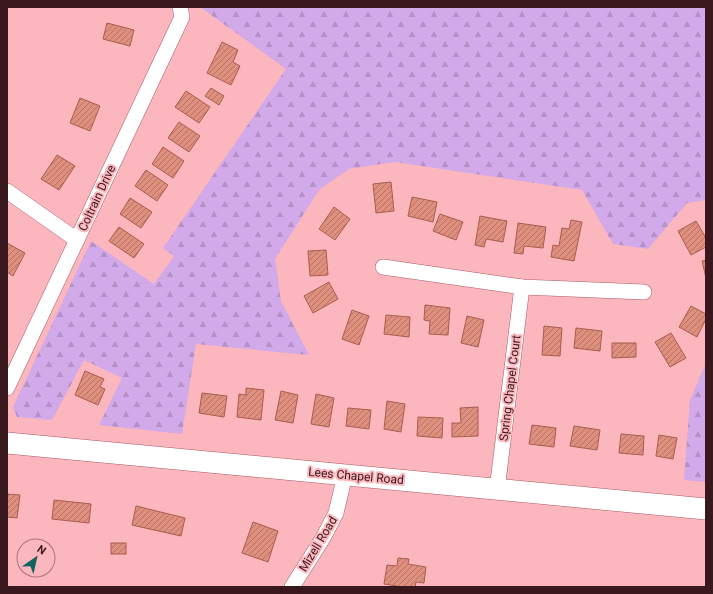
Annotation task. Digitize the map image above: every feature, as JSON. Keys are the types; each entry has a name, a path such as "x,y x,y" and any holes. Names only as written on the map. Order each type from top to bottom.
{"main road":[{"name":"Lees Chapel Road","path":"7,443 706,509"}],"street":[{"name":"Coltrain Drive","path":"7,388 182,17 180,7"},
{"path":"7,191 77,240"},
{"path":"383,267 522,287 644,292"},
{"name":"Spring Chapel Court","path":"497,490 522,287"},
{"name":"Mizell Road","path":"292,587 323,538 336,512 346,475"}],"green space":[{"path":"200,7 706,7 706,200 687,203 648,249 613,244 582,190 395,162 349,169 319,190 275,259 281,301 309,355 196,344 182,434 99,425 122,378 84,360 52,420 17,417 13,407 91,241 154,284 174,256 163,248 286,69"},
{"path":"706,363 706,482 684,480 690,400"}],"building":[{"path":"107,23 134,30 130,46 103,39"},
{"path":"222,42 238,50 233,62 240,66 231,85 207,73"},
{"path":"211,88 224,96 219,105 205,96"},
{"path":"186,91 210,107 199,123 175,107"},
{"path":"80,98 100,106 90,131 70,123"},
{"path":"179,122 200,136 189,152 168,138"},
{"path":"163,147 184,161 173,178 152,164"},
{"path":"57,155 75,166 59,190 41,179"},
{"path":"146,170 168,185 157,201 135,186"},
{"path":"391,182 394,211 376,213 373,184"},
{"path":"412,197 437,202 433,222 408,216"},
{"path":"130,198 152,212 141,228 120,214"},
{"path":"334,207 350,219 335,240 319,229"},
{"path":"440,214 463,222 456,240 433,231"},
{"path":"480,216 507,221 503,242 486,239 484,247 475,245"},
{"path":"571,220 582,222 574,261 551,257 553,245 559,246 562,228 569,229"},
{"path":"696,221 706,238 706,247 691,255 678,231"},
{"path":"518,223 546,227 543,248 524,246 523,254 514,253"},
{"path":"119,227 144,244 134,258 109,241"},
{"path":"7,243 25,253 13,276 7,272"},
{"path":"326,250 328,275 310,276 308,251"},
{"path":"706,260 706,278 702,261"},
{"path":"329,282 338,299 313,313 304,296"},
{"path":"425,305 450,308 448,335 429,334 430,321 424,320"},
{"path":"691,306 706,314 706,319 697,337 679,327"},
{"path":"352,310 369,316 359,345 342,339"},
{"path":"386,315 410,317 409,337 384,334"},
{"path":"467,316 484,320 478,347 461,343"},
{"path":"544,326 562,328 560,356 542,355"},
{"path":"576,328 602,331 600,351 574,348"},
{"path":"671,333 686,358 670,367 655,342"},
{"path":"612,343 636,343 636,357 612,358"},
{"path":"85,371 104,379 100,387 105,389 98,405 75,395"},
{"path":"246,388 264,390 261,420 237,417 239,394 246,395"},
{"path":"281,391 298,395 293,423 275,420"},
{"path":"202,393 227,396 224,417 199,413"},
{"path":"316,394 334,398 329,427 311,424"},
{"path":"387,401 405,404 401,432 384,429"},
{"path":"478,407 478,436 452,437 452,423 461,423 460,408"},
{"path":"348,408 371,410 369,429 346,426"},
{"path":"418,417 443,418 442,438 417,436"},
{"path":"532,425 556,428 554,447 529,444"},
{"path":"574,426 600,430 597,450 570,446"},
{"path":"621,434 644,436 643,455 619,453"},
{"path":"659,435 677,438 673,459 656,456"},
{"path":"7,494 20,495 17,518 7,517"},
{"path":"54,500 91,504 89,523 52,519"},
{"path":"136,506 185,518 181,536 132,525"},
{"path":"253,522 278,531 268,562 242,553"},
{"path":"111,543 126,543 126,554 111,554"},
{"path":"398,558 409,559 408,564 426,567 424,583 416,582 415,587 397,587 384,584 387,565 397,566"}]}
